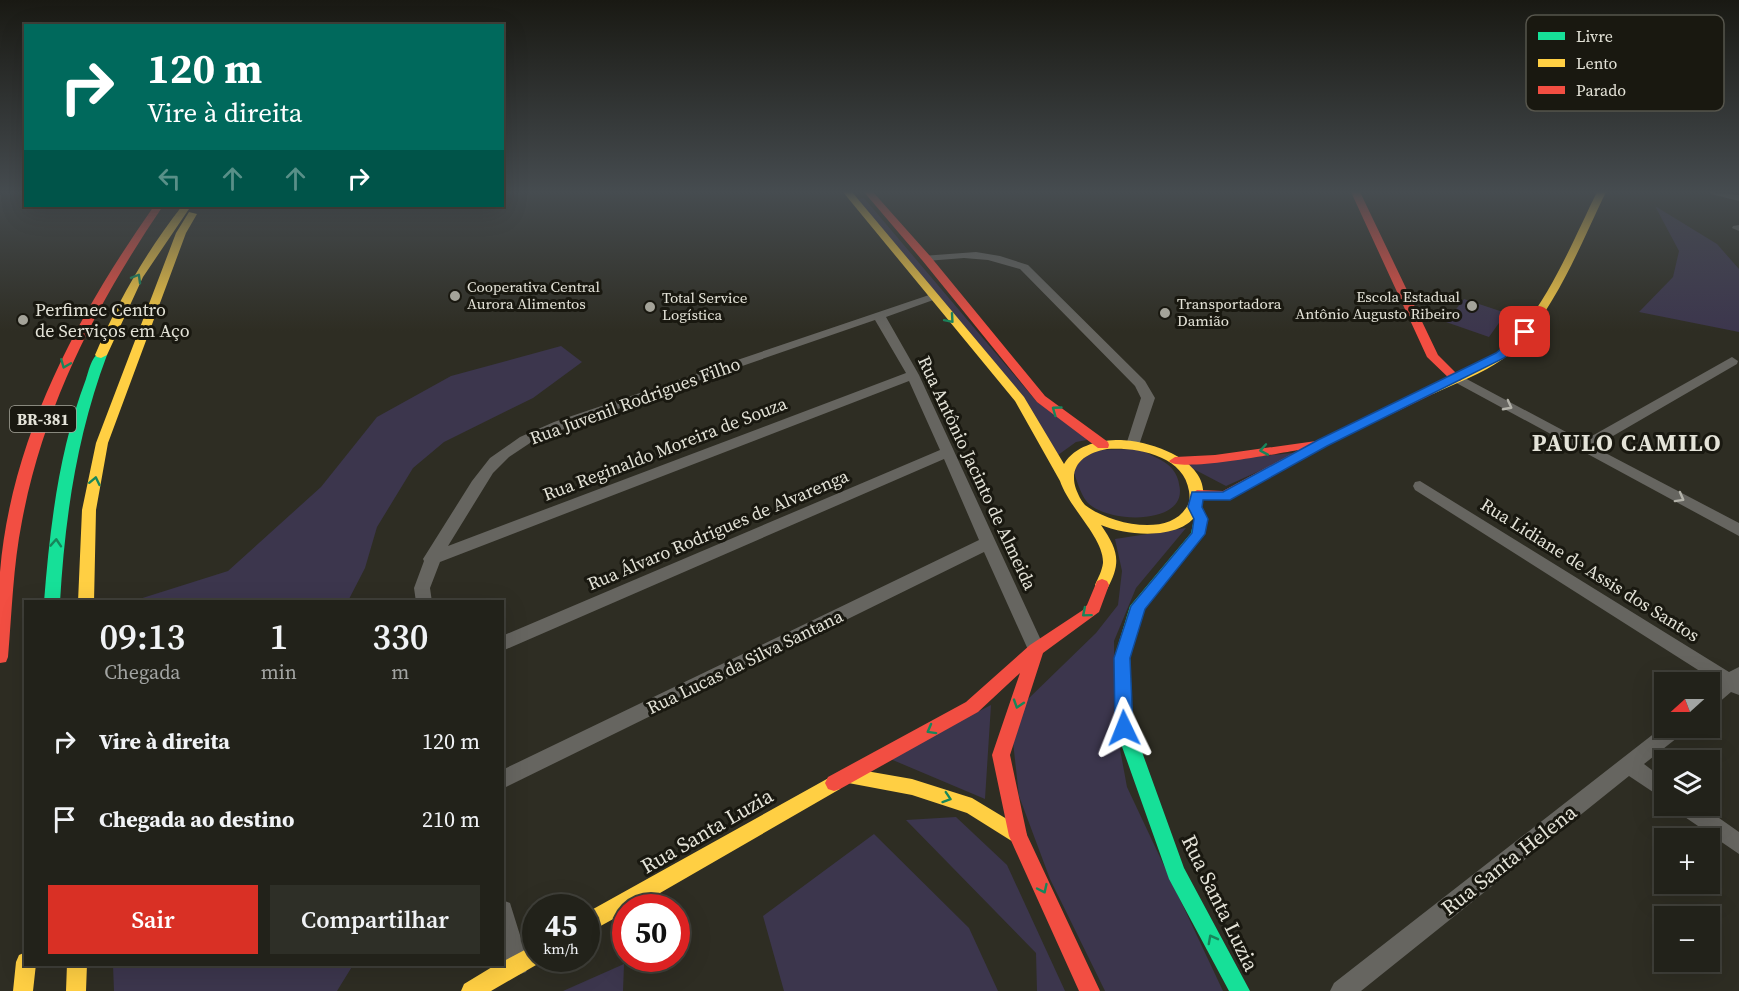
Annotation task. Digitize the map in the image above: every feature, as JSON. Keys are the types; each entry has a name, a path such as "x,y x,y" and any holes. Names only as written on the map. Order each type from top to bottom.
{"main road":[{"name":"BR-381","path":"0,657 15,522 35,439 70,349 133,238"},
{"name":"BR-381","path":"52,600 59,510 79,418 101,351 129,291 160,238"},
{"path":"86,600 89,510 102,443 179,238"},
{"path":"884,238 1020,400 1067,482 1071,495 1083,509 1098,519 1116,526 1136,530 1156,530 1173,526 1187,518 1196,501 1195,483 1175,460 1148,448 1132,445 1103,445 1087,450 1075,458 1068,469 1067,482"},
{"path":"909,238 1041,399 1103,445"},
{"path":"1377,238 1433,357 1456,378"},
{"path":"1196,501 1225,496 1322,443 1500,356 1525,332 1578,238"},
{"path":"1175,460 1215,459 1322,443"},
{"name":"Rua Santa Luzia","path":"1196,501 1201,519 1198,534 1138,606 1122,658 1124,728 1176,872 1240,991"},
{"name":"Rua Santa Luzia","path":"600,916 978,704 1036,649 1092,610 1110,562 1104,540 1083,509"},
{"path":"0,557 15,522"},
{"path":"1036,649 1001,755 1018,836 1090,991"},
{"path":"849,776 912,787 972,806 1018,836"},
{"path":"471,991 522,962"},
{"path":"23,991 26,966"},
{"path":"76,991 77,966"}],"street":[{"path":"926,258 948,255 987,256 1006,259 1024,267 1140,384 1148,398 1132,445"},
{"name":"Rua Juvenil Rodrigues Filho","path":"424,600 422,588 432,559 495,461 543,431 932,297"},
{"name":"Rua Antônio Jacinto de Almeida","path":"879,316 913,375 1036,649"},
{"path":"1585,446 1732,360"},
{"name":"Rua Reginaldo Moreira de Souza","path":"432,559 913,375"},
{"path":"1456,378 1739,530"},
{"name":"Rua Álvaro Rodrigues de Alvarenga","path":"504,643 948,452"},
{"name":"Rua Lidiane de Assis dos Santos","path":"1420,486 1736,681"},
{"name":"Rua Lucas da Silva Santana","path":"504,779 988,543"},
{"path":"1720,692 1736,681"},
{"name":"Rua Santa Helena","path":"1342,991 1663,738"},
{"path":"1629,765 1654,783"},
{"path":"1700,816 1739,844"},
{"path":"504,915 522,949"}],"shaded area":[{"path":"887,238 898,238 1037,402 1092,439 1076,442 1058,455"},
{"path":"1672,238 1708,238 1717,244 1739,269 1739,332 1639,312 1673,277 1679,251"},
{"path":"1464,299 1506,313 1489,337 1446,322"},
{"path":"561,346 582,362 533,398 444,442 413,468 377,527 365,568 349,600 136,600 228,571 321,487 377,417 451,376"},
{"path":"1139,449 1164,462 1175,473 1179,484 1179,498 1172,508 1160,514 1127,517 1097,509 1087,502 1072,468 1090,450"},
{"path":"1301,452 1226,486 1184,464"},
{"path":"1186,528 1136,588 1114,641 1115,722 1127,787 1223,991 1105,991 1050,879 1019,796 1013,742 1027,700 1096,633 1118,605 1122,571 1115,539"},
{"path":"991,705 985,799 888,758"},
{"path":"956,817 1007,865 1065,991 1037,991 1036,953 906,820"},
{"path":"874,834 969,928 998,991 784,991 763,916"},
{"path":"113,966 352,966 337,991 114,991"},
{"path":"612,969 612,972 624,972 623,991 563,991"}],"traffic: fast":[{"path":"52,600 61,507 72,446 101,355"},
{"path":"1195,507 1201,519 1198,534 1138,606 1122,658 1124,727 1176,872 1240,991"}],"traffic: slow":[{"path":"101,355 138,277 163,238"},
{"path":"86,600 89,510 102,443 179,238"},
{"path":"885,238 1020,400 1067,481"},
{"path":"1429,391 1492,361 1515,343 1544,304 1579,238"},
{"path":"1083,509 1101,520 1120,527 1140,530 1161,528 1173,525 1191,513 1197,496 1195,486 1182,466 1173,459 1141,446 1118,444 1096,447 1083,452 1073,461 1068,469 1067,481 1071,493 1109,551 1110,563 1102,585"},
{"path":"849,776 912,787 972,806 1018,836"},
{"path":"600,916 834,783"},
{"path":"471,991 522,962"},
{"path":"23,991 26,966"},
{"path":"76,991 77,966"}],"traffic: jam":[{"path":"0,657 12,537 37,436 52,395 88,317 136,238"},
{"path":"909,238 1041,399 1103,445"},
{"path":"1377,238 1433,357 1456,379"},
{"path":"1197,495 1225,496 1322,443 1429,391"},
{"path":"1175,461 1215,459 1312,444"},
{"path":"834,783 972,707 1036,649 1088,614 1094,608 1102,585"},
{"path":"1035,653 1001,755 1018,836 1090,991"}],"place":[{"name":"Cooperativa Central Aurora Alimentos","path":"455,296"},
{"name":"Escola Estadual Antônio Augusto Ribeiro","path":"1472,306"},
{"name":"Total Service Logística","path":"650,307"},
{"name":"Transportadora Damião","path":"1165,313"},
{"name":"Perfimec Centro de Serviços em Aço","path":"23,320"}],"district":[{"name":"PAULO CAMILO","path":"1627,443"}],"route":[{"path":"1124,728 1122,658 1138,606 1198,534 1201,519 1195,507 1197,495 1225,496 1322,443 1500,356 1525,332"}]}
